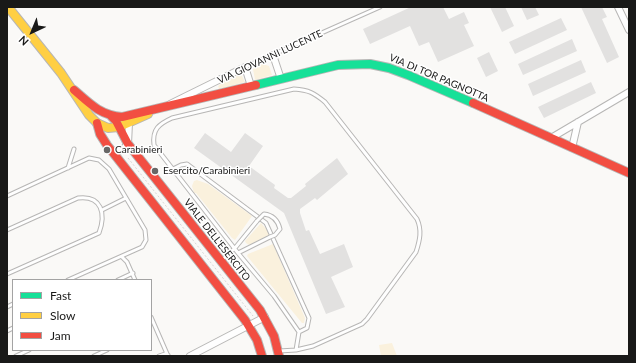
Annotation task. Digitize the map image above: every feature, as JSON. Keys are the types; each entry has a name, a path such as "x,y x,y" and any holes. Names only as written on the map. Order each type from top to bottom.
{"street":[{"path":"8,7 74,90 89,115 97,123 109,128 119,127"},
{"path":"618,7 629,30"},
{"path":"273,55 281,79"},
{"name":"VIA DI TOR PAGNOTTA","path":"111,116 124,116 161,109 344,64 378,64 404,73 629,173"},
{"path":"246,67 251,86"},
{"name":"VIA GIOVANNI LUCENTE","path":"161,109 246,67"},
{"path":"74,90 96,109 111,116"},
{"path":"551,138 629,92"},
{"name":"VIA DI TOR PAGNOTTA","path":"119,127 161,109"},
{"path":"97,123 104,118 111,116"},
{"name":"VIALE DELL'ESERCITO","path":"111,116 116,121 128,144 264,317 274,336 279,354"},
{"path":"572,148 578,122"},
{"path":"97,123 100,134 112,151 249,326 258,340 262,356"},
{"path":"112,151 122,150 128,144 129,123"},
{"path":"190,356 264,317"}],"lane":[{"name":"VIA GIOVANNI LUCENTE","path":"246,67 380,7"},
{"path":"279,354 296,350 313,346 362,324 416,252 420,242 420,231 417,219 325,102 307,90 294,89 172,118 162,123 157,128 153,136 154,144 238,253 274,296 299,332 296,350"},
{"path":"68,168 74,149"},
{"path":"7,196 89,158 99,160 110,169 145,230 146,240 142,247 70,279"},
{"path":"173,169 187,164 266,223 309,318 307,328 299,332"},
{"path":"7,230 78,198 86,197 96,203 102,210 103,222 99,233 7,274"},
{"path":"102,210 126,198"},
{"path":"221,261 235,248 264,214 274,218 279,225 280,230 275,235 238,253"},
{"path":"122,257 127,262 135,279"},
{"path":"120,279 132,273"},
{"path":"152,319 168,356"},
{"path":"16,356 27,351"},
{"path":"94,356 105,351"},
{"path":"159,356 165,354 168,356"}],"path":[{"name":"VIALE DELL'ESERCITO","path":"128,158 253,316"}],"shaded area":[{"path":"262,64 269,66 272,75 255,80 253,69"},
{"path":"241,74 245,82 220,89 218,87 219,85"},
{"path":"197,180 208,184 252,216 235,240 196,193 194,193 192,186 194,181"},
{"path":"261,223 269,235 249,245 245,241"},
{"path":"273,244 305,318 304,323 302,323 247,256 248,254"},
{"path":"392,343 397,356 381,356 379,345"}],"building":[{"path":"411,7 443,7 449,19 464,12 469,23 464,25 474,46 438,62 429,42 419,46 410,26 370,44 363,29"},
{"path":"490,7 505,7 514,26 502,32"},
{"path":"521,7 535,7 539,15 527,20"},
{"path":"581,7 602,7 607,17 602,19 619,57 607,63"},
{"path":"561,18 567,30 515,54 509,42"},
{"path":"572,39 577,51 523,75 518,64"},
{"path":"489,52 498,71 486,77 477,58"},
{"path":"581,60 586,72 533,96 528,84"},
{"path":"591,82 596,93 544,118 538,107"},
{"path":"205,133 231,152 245,133 263,146 249,166 275,185 274,188 288,198 291,198 306,186 305,184 337,158 348,174 317,200 315,198 300,209 300,213 306,231 309,230 320,254 344,244 353,267 331,277 345,307 326,314 284,213 194,148"}],"traffic: fast":[{"path":"256,85 338,65 370,64 389,68 408,75 473,103"}],"traffic: slow":[{"path":"8,7 61,73 89,115 97,123 108,128 119,127 148,114"}],"traffic: jam":[{"path":"74,90 90,104 101,111 107,114 122,117 256,85"},
{"path":"473,103 629,173"},
{"path":"111,116 116,121 128,144 260,310 274,336 279,356"},
{"path":"97,123 100,134 107,145 245,320 257,340 262,356"}],"place":[{"name":"Carabinieri","path":"107,150"},
{"name":"Esercito/Carabinieri","path":"155,171"}]}
